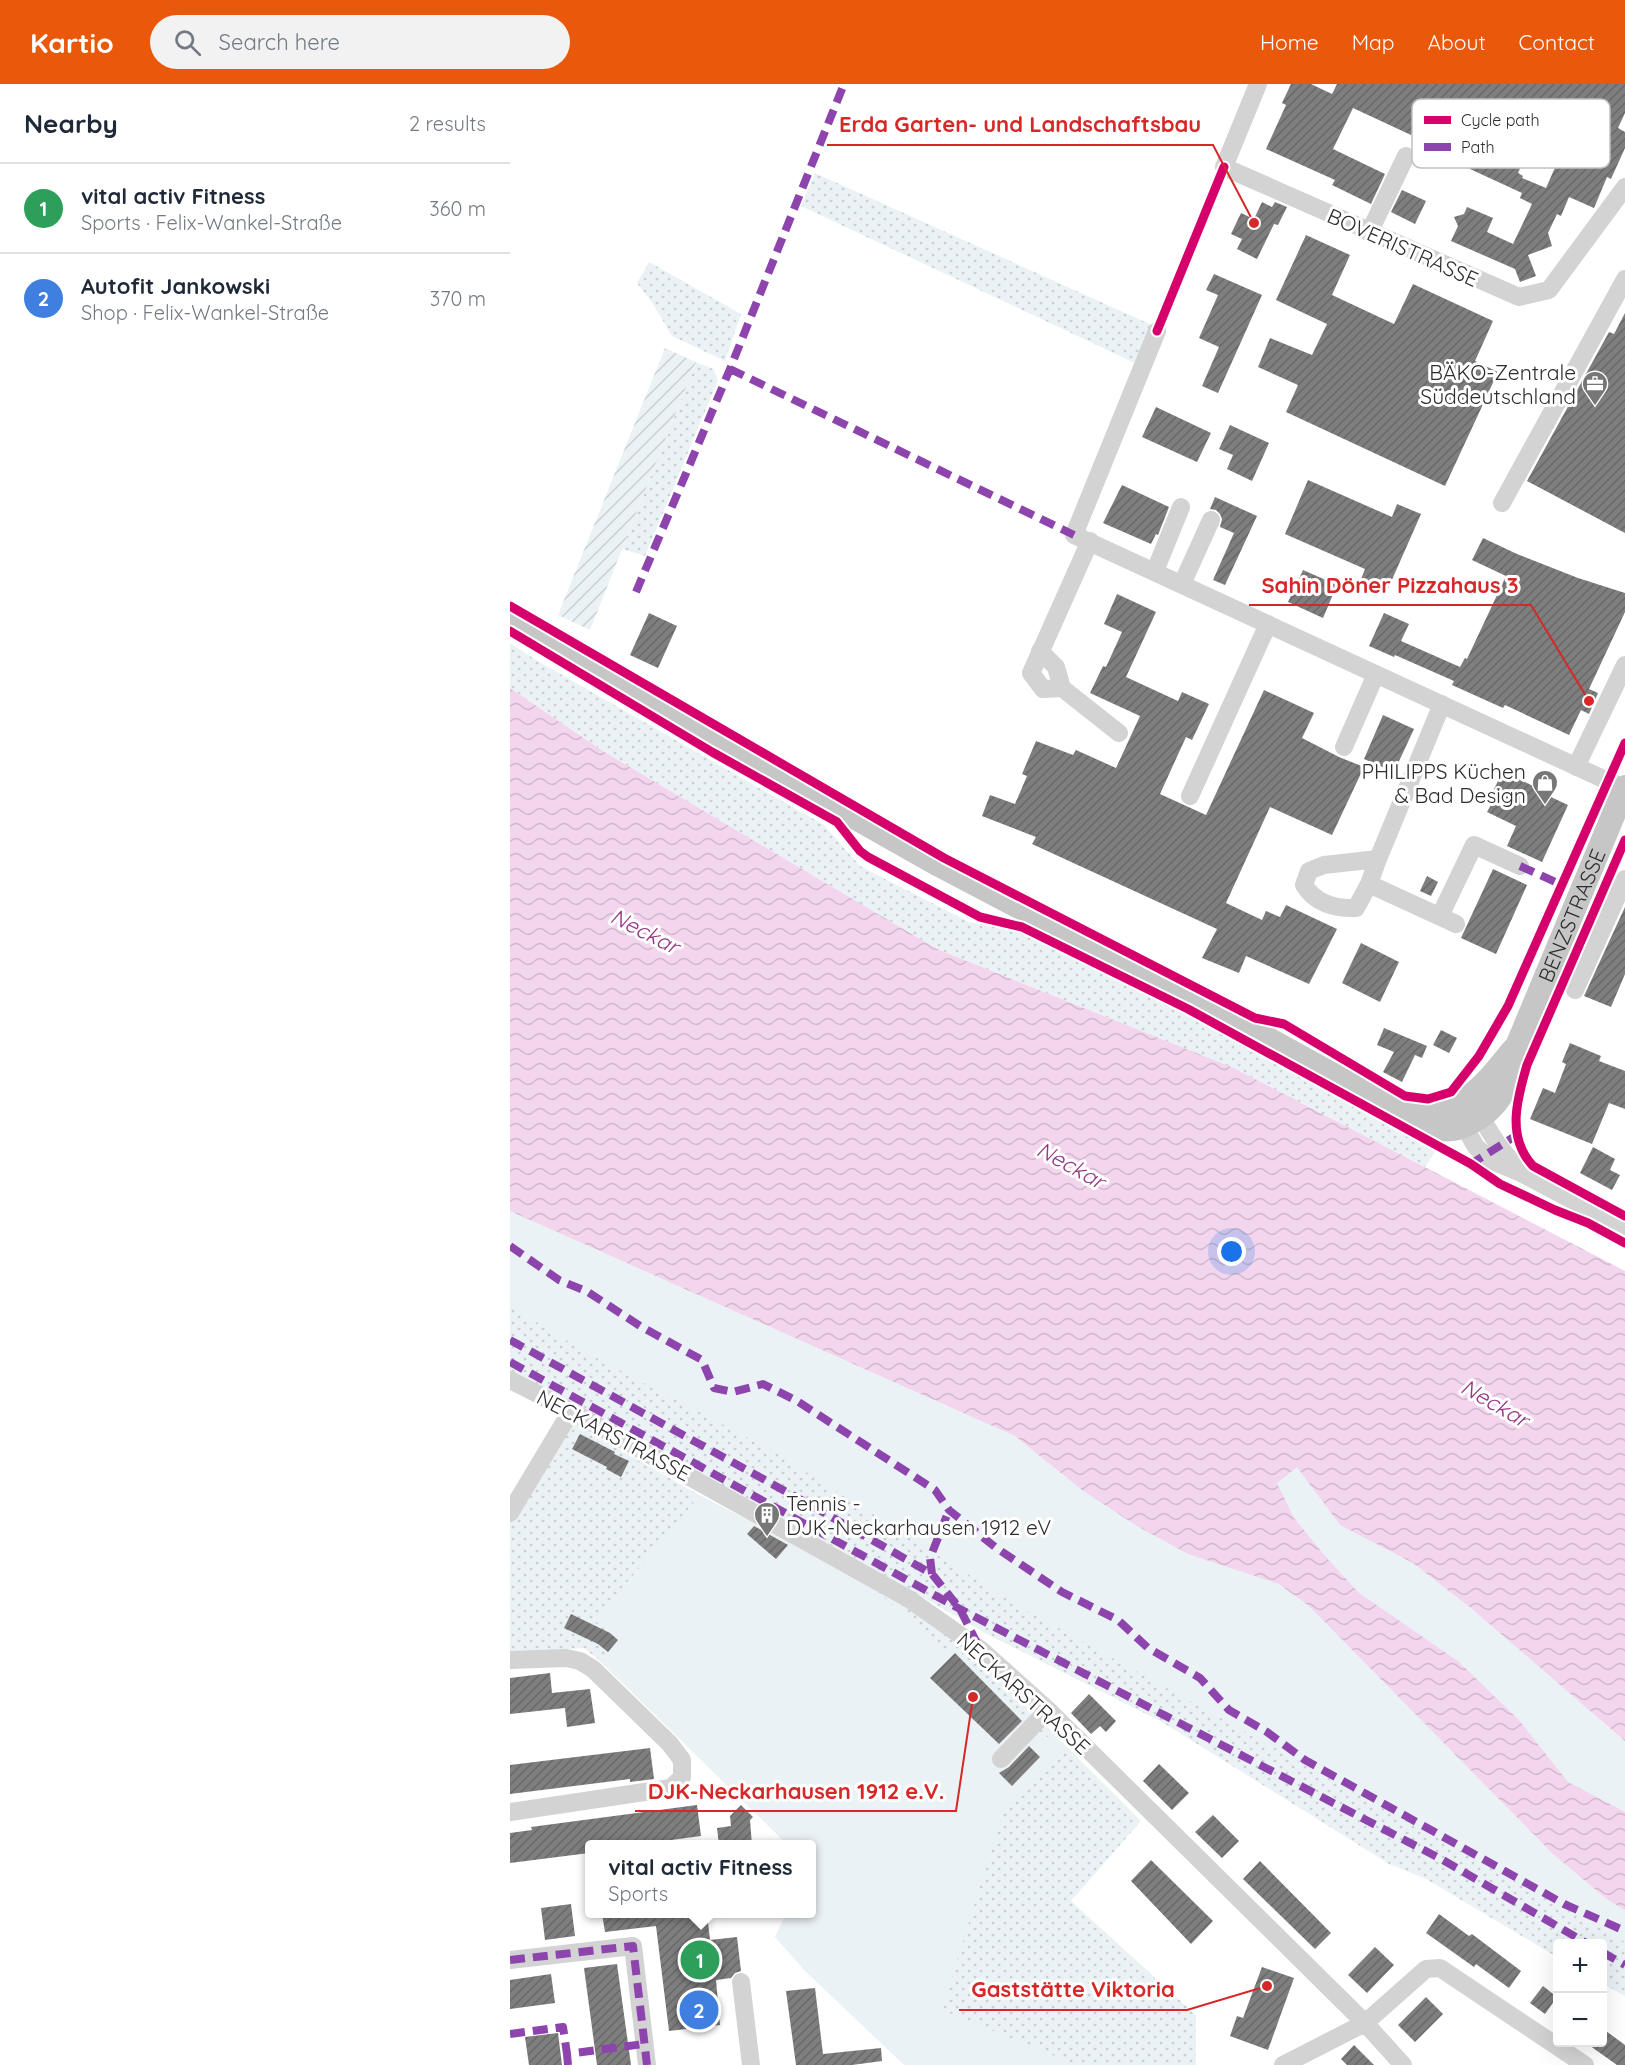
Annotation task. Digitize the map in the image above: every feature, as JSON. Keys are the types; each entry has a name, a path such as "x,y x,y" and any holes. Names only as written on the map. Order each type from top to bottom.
{"main road":[{"path":"510,619 939,865 1232,1019 1407,1115 1431,1127 1448,1129 1473,1122 1461,1102"},
{"name":"BENZSTRASSE","path":"1473,1122 1492,1109 1506,1088 1517,1046 1625,788"},
{"name":"BENZSTRASSE","path":"1407,1115 1441,1112 1461,1102 1489,1078 1517,1046"}],"street":[{"name":"BOVERISTRASSE","path":"1258,84 1224,167 1519,297 1549,290 1625,187"},
{"path":"1370,232 1406,156"},
{"path":"1502,503 1625,279"},
{"path":"1119,733 1062,688 1043,689 1031,673 1157,331"},
{"path":"1155,571 1181,507"},
{"path":"1182,584 1211,520"},
{"path":"1082,538 1625,788"},
{"path":"1190,796 1268,624"},
{"path":"1576,767 1625,665"},
{"path":"1344,747 1376,674"},
{"path":"1378,859 1324,865 1309,871 1304,885 1311,896 1340,909 1356,908 1369,884 1442,704"},
{"path":"1369,884 1448,920 1474,845 1520,866"},
{"path":"1575,990 1625,879"},
{"path":"1473,1122 1499,1146 1521,1173 1625,1228"},
{"name":"NECKARSTRASSE","path":"510,1380 572,1411 909,1599 980,1649 1048,1710 1365,2023 1403,2065"},
{"path":"510,1513 572,1411"},
{"path":"510,1660 566,1658 580,1661 593,1669 670,1744 682,1760 682,1777 671,1788 510,1812"},
{"path":"1001,1759 1048,1710"},
{"path":"510,1960 633,1946 647,2065"},
{"path":"1283,2065 1365,2023 1426,1969 1440,1968 1585,2065"},
{"path":"741,1982 751,2065"}],"shaded area":[{"path":"815,173 1152,325 1137,364 801,206"},
{"path":"649,262 741,314 725,361 672,336 637,283"},
{"path":"665,348 696,362 590,630 558,615"},
{"path":"696,362 713,369 718,380 645,556 622,549"},
{"path":"510,643 824,825 860,866 969,922 1023,931 1188,1015 1435,1152 1425,1167 1234,1068 937,949 603,751 510,688"},
{"path":"510,950 1625,1406 1625,1942 1015,1604 771,1450 589,1354 510,1306"},
{"path":"510,1211 1625,1910 1625,1996 1607,1986 1607,1939 1553,1939 1553,1955 1426,1879 1389,1864 1162,1722 987,1634 829,1544 510,1371"},
{"path":"567,1419 699,1495 877,1591 912,1606 970,1647 1141,1821 1071,1901 1196,2015 1196,2065 909,2065 775,1937 784,1918 816,1918 816,1840 783,1840 584,1648 510,1653 510,1518"},
{"path":"699,1495 877,1591 940,1649 955,1653 1029,1728 1066,1746 1005,1805 942,2010 1077,2065 904,2065 804,1970 775,1937 784,1918 816,1918 816,1840 783,1840 599,1660 618,1640 594,1620 676,1526"}],"water":[{"name":"Neckar","path":"510,688 603,751 937,949 1234,1068 1625,1271 1625,1741 1472,1609 1413,1563 1340,1525 1297,1467 1277,1483 1294,1518 1359,1593 1458,1661 1518,1719 1568,1782 1625,1812 1625,1910 1608,1900 1553,1854 1309,1606 1279,1584 1188,1554 1137,1526 1082,1490 1015,1436 510,1211"}],"building":[{"path":"1291,84 1311,84 1332,94 1337,84 1625,84 1625,113 1618,128 1625,132 1625,148 1611,179 1607,177 1594,208 1569,197 1561,216 1557,214 1548,233 1552,246 1528,255 1536,276 1520,282 1515,269 1451,241 1458,226 1454,217 1464,214 1467,207 1493,218 1487,232 1513,244 1532,204 1520,198 1522,193 1470,168 1520,168 1518,173 1523,176 1522,178 1546,188 1555,168 1610,168 1610,99 1412,99 1411,135 1353,108 1333,149 1385,174 1371,204 1332,185 1335,180 1266,149 1286,105 1282,103"},
{"path":"1402,190 1426,201 1415,224 1391,212"},
{"path":"1262,202 1272,207 1275,202 1287,207 1278,225 1274,224 1257,259 1237,249 1242,239 1231,234 1241,213 1254,219"},
{"path":"1306,235 1350,255 1332,295 1394,324 1413,284 1493,321 1475,361 1498,372 1445,486 1286,412 1298,385 1258,367 1270,338 1312,355 1327,324 1276,300"},
{"path":"1214,274 1262,295 1218,393 1202,386 1219,347 1199,338 1218,295 1206,290"},
{"name":"BÄKO-Zentrale Süddeutschland","path":"1625,313 1625,533 1527,481 1609,332 1614,334"},
{"path":"1156,407 1211,433 1197,462 1142,437"},
{"path":"1230,425 1269,443 1252,481 1227,469 1233,455 1219,449"},
{"path":"1308,480 1392,517 1397,504 1421,514 1387,591 1361,579 1365,569 1285,534"},
{"path":"1122,485 1169,507 1158,535 1156,534 1151,544 1103,523"},
{"path":"1215,497 1257,516 1225,585 1213,580 1234,533 1220,527 1222,519 1220,514 1210,509"},
{"path":"1483,538 1578,578 1625,593 1625,612 1589,689 1598,693 1589,714 1581,710 1569,735 1505,705 1503,708 1452,685 1454,681 1369,646 1384,613 1409,624 1401,641 1460,667 1465,658 1467,659 1506,576 1472,560"},
{"path":"1303,570 1337,585 1323,618 1288,602"},
{"path":"1117,594 1156,612 1126,677 1178,701 1182,692 1209,704 1192,740 1186,737 1160,794 1206,815 1264,690 1314,713 1302,738 1364,767 1332,835 1270,807 1226,903 1262,920 1266,911 1280,917 1286,905 1337,929 1309,984 1246,956 1239,973 1202,958 1217,929 1032,844 1036,837 982,816 990,795 1015,804 1027,776 1022,774 1036,741 1073,755 1076,750 1116,768 1140,716 1090,693 1103,666 1106,667 1122,632 1104,624"},
{"path":"649,613 677,626 658,668 630,655"},
{"path":"1383,715 1414,729 1394,772 1364,759"},
{"path":"1503,771 1568,805 1542,862 1507,846 1516,826 1487,812 1495,797 1491,795"},
{"path":"1493,869 1527,885 1496,954 1461,938"},
{"path":"1427,876 1438,882 1431,896 1420,891"},
{"path":"1625,907 1625,974 1611,1007 1584,996"},
{"path":"1361,943 1399,962 1380,1002 1342,983"},
{"path":"1384,1028 1427,1046 1422,1058 1415,1055 1402,1082 1383,1072 1394,1052 1377,1045"},
{"path":"1441,1030 1457,1038 1449,1053 1433,1045"},
{"path":"1570,1043 1601,1056 1599,1061 1625,1071 1625,1109 1609,1103 1592,1144 1530,1119 1543,1088 1555,1093 1566,1064 1562,1062"},
{"path":"1593,1147 1615,1159 1610,1170 1620,1175 1612,1190 1580,1173"},
{"path":"580,1434 629,1461 621,1477 572,1449"},
{"name":"Tennis - DJK-Neckarhausen 1912 eV","path":"754,1526 788,1545 776,1559 747,1534"},
{"path":"571,1614 610,1633 618,1640 608,1652 598,1644 564,1628"},
{"path":"955,1653 1022,1721 999,1744 930,1678"},
{"path":"550,1673 552,1693 590,1689 595,1723 567,1727 565,1708 510,1714 510,1678"},
{"path":"1089,1694 1116,1721 1106,1732 1100,1726 1091,1734 1071,1713"},
{"path":"1029,1746 1040,1757 1012,1786 999,1773 1009,1767"},
{"path":"650,1748 654,1779 630,1782 630,1779 510,1794 510,1765"},
{"path":"1159,1764 1189,1793 1172,1810 1143,1781"},
{"path":"697,1805 701,1836 671,1840 585,1840 585,1854 510,1863 510,1833 532,1830 531,1827"},
{"path":"741,1805 753,1817 750,1820 752,1840 718,1840 717,1828 731,1826 730,1816"},
{"path":"1213,1815 1239,1841 1222,1858 1195,1832"},
{"path":"1151,1860 1213,1921 1191,1944 1131,1881"},
{"path":"1260,1861 1331,1933 1315,1949 1243,1879"},
{"path":"571,1904 575,1936 545,1940 541,1908"},
{"path":"1439,1914 1469,1936 1472,1934 1521,1971 1509,1988 1476,1964 1474,1967 1426,1933"},
{"path":"603,1918 707,1918 710,1940 737,1937 741,1971 735,1973 731,1978 716,1980 720,2025 669,2031 656,1926 605,1932"},
{"path":"1375,1947 1394,1965 1367,1993 1348,1975"},
{"path":"617,1964 631,2065 597,2065 584,1968"},
{"path":"1262,1967 1294,1978 1268,2050 1230,2036 1237,2016 1243,2018"},
{"path":"551,1974 555,2003 510,2009 510,1980"},
{"path":"1543,1986 1553,1994 1553,2003 1545,2014 1530,2003"},
{"path":"815,1988 823,2054 881,2048 882,2061 852,2065 796,2065 786,1991"},
{"path":"1426,1997 1443,2014 1415,2042 1398,2025"},
{"path":"1607,2032 1625,2045 1625,2065 1617,2065 1592,2047 1607,2047"},
{"path":"558,2033 562,2065 529,2065 525,2037"},
{"path":"1354,2045 1374,2065 1347,2065 1341,2059"}],"marked path":[{"path":"636,592 730,369 844,84"},
{"path":"730,369 1074,535"},
{"path":"1520,866 1562,885"},
{"path":"1473,1165 1471,1164 1517,1135"},
{"path":"510,1246 559,1280 588,1292 640,1326 702,1360 714,1388 733,1392 763,1384 797,1401 935,1490 949,1510 995,1547 1062,1592 1118,1620 1148,1648 1200,1678 1229,1710 1267,1732 1305,1760 1564,1904 1625,1931"},
{"path":"510,1340 932,1574 960,1609 980,1649"},
{"path":"510,1362 960,1609 1443,1860 1579,1939"},
{"path":"932,1574 930,1558 949,1510"},
{"path":"510,1960 633,1946 647,2065"},
{"path":"1607,1955 1625,1965"},
{"path":"510,2034 563,2027 567,2054"},
{"path":"568,2065 567,2054 644,2044"}],"cycle path":[{"path":"1157,331 1224,167"},
{"path":"510,606 944,858 1255,1018 1284,1024 1405,1096 1428,1099 1451,1092 1479,1056 1508,1006 1625,743"},
{"path":"510,631 712,752 837,822 860,851 868,857 980,917 1022,927 1188,1009 1471,1164 1500,1184 1588,1223 1625,1243"},
{"path":"1625,840 1527,1065 1516,1117 1519,1143 1533,1166 1625,1216"}],"place":[{"name":"Erda Garten- und Landschaftsbau","path":"1254,223"},
{"name":"BÄKO-Zentrale Süddeutschland","path":"1595,407"},
{"name":"Sahin Döner Pizzahaus 3","path":"1589,701"},
{"name":"PHILIPPS Küchen & Bad Design","path":"1545,806"},
{"name":"Tennis - DJK-Neckarhausen 1912 eV","path":"767,1538"},
{"name":"DJK-Neckarhausen 1912 e.V.","path":"973,1697"},
{"name":"vital activ Fitness","path":"700,1960"},
{"name":"Gaststätte Viktoria","path":"1267,1986"},
{"name":"Autofit Jankowski","path":"699,2010"}]}
